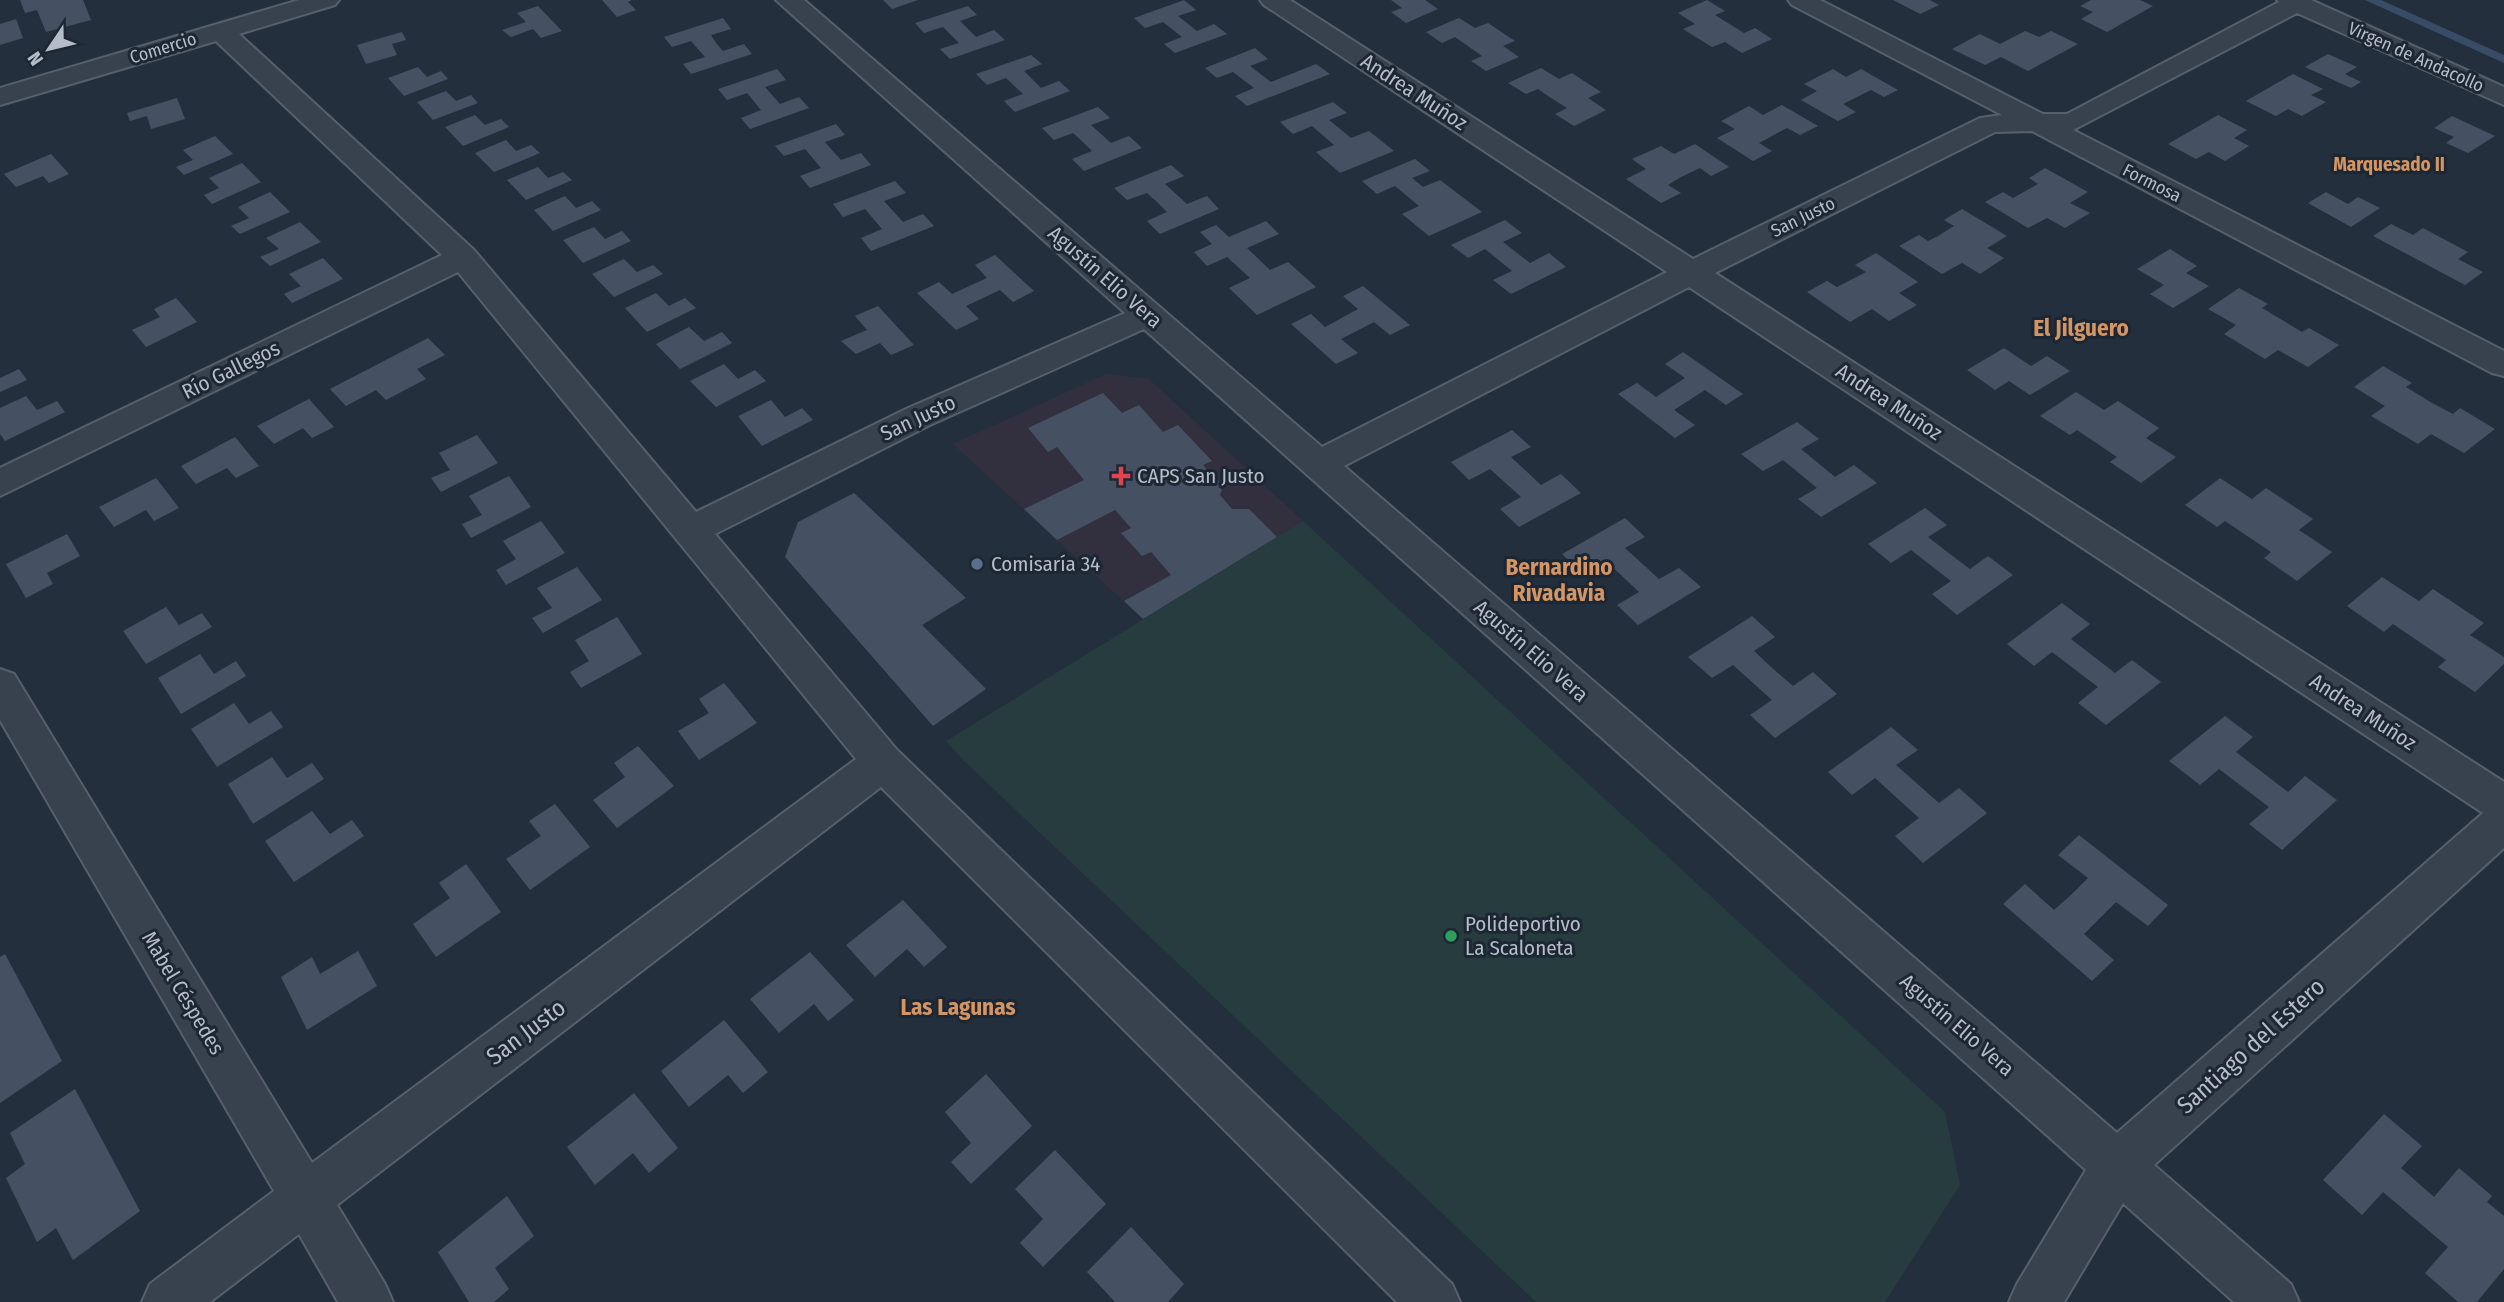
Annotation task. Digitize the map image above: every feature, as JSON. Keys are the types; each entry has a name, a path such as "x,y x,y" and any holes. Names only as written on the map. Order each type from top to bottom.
{"street":[{"name":"Comercio","path":"0,97 326,0"},
{"name":"Agustín Elio Vera","path":"789,0 2273,1302"},
{"name":"Andrea Muñoz","path":"1273,0 2504,804"},
{"name":"Formosa","path":"1801,0 2504,365"},
{"name":"San Justo","path":"1318,464 1990,124 2072,122 2293,1"},
{"name":"Virgen de Andacollo","path":"2293,1 2504,97"},
{"path":"220,32 463,257 883,762 1434,1302"},
{"name":"Río Gallegos","path":"0,483 463,257"},
{"name":"San Justo","path":"691,530 918,417 1148,315"},
{"name":"Mabel Céspedes","path":"0,685 367,1302"},
{"name":"San Justo","path":"168,1302 883,762"},
{"name":"Santiago del Estero","path":"2035,1302 2118,1166 2504,821"}],"shaded area":[{"name":"CAPS San Justo","path":"1106,374 1149,379 1303,521 1143,619 953,444"}],"green space":[{"name":"Polideportivo La Scaloneta","path":"1303,521 1945,1112 1960,1185 1885,1302 1536,1302 946,741"}],"building":[{"path":"20,0 83,0 91,20 46,32 37,10 25,13"},
{"path":"602,0 632,0 628,2 636,10 617,17"},
{"path":"883,0 918,0 892,9"},
{"path":"1184,0 1196,10 1178,16 1197,31 1214,24 1227,34 1175,53 1164,44 1182,37 1163,22 1145,28 1134,18"},
{"path":"1391,0 1425,0 1438,9 1406,23 1391,12 1402,8"},
{"path":"1707,0 1725,11 1715,15 1744,33 1755,28 1772,39 1742,53 1725,42 1712,47 1683,29 1695,24 1678,13"},
{"path":"1893,0 1930,0 1939,5 1920,14"},
{"path":"2091,0 2140,0 2153,6 2107,32 2081,19 2093,12 2080,6"},
{"path":"538,6 562,31 541,38 533,29 511,37 502,30 526,22 517,13"},
{"path":"968,6 977,15 960,21 976,37 994,30 1005,40 950,59 940,49 959,43 943,27 924,33 915,23"},
{"path":"723,18 731,29 711,35 716,43 723,51 744,44 752,54 691,74 683,64 705,57 691,41 672,47 664,37"},
{"path":"1459,18 1475,28 1488,23 1515,41 1503,46 1519,57 1486,71 1471,61 1482,56 1455,37 1442,43 1426,32"},
{"path":"16,19 23,38 0,45 0,24"},
{"path":"2025,31 2039,37 2051,31 2078,44 2028,71 2001,57 1985,65 1952,49 1980,34 2000,44"},
{"path":"402,32 406,40 392,44 397,55 366,64 357,45"},
{"path":"1255,48 1268,59 1250,66 1271,82 1316,64 1330,74 1247,106 1235,96 1254,88 1233,72 1217,78 1205,68"},
{"path":"2328,54 2357,67 2345,74 2361,82 2351,88 2305,67"},
{"path":"1031,55 1042,64 1024,71 1041,88 1059,81 1070,91 1015,112 1004,101 1023,94 1006,78 987,85 976,74"},
{"path":"418,67 427,77 441,71 448,79 404,96 388,78"},
{"path":"1541,68 1559,79 1572,73 1601,92 1588,98 1606,110 1574,126 1555,114 1567,108 1538,89 1526,94 1508,83"},
{"path":"777,69 786,80 765,87 780,104 799,97 809,108 750,129 741,118 761,110 747,93 727,100 718,89"},
{"path":"1833,69 1846,77 1861,69 1898,90 1884,97 1871,90 1843,104 1856,112 1838,121 1801,100 1817,91 1804,84"},
{"path":"2293,74 2323,89 2311,95 2326,102 2302,116 2288,109 2276,116 2246,101"},
{"path":"446,91 456,101 471,95 478,103 433,120 417,102"},
{"path":"177,98 185,119 151,129 147,116 130,121 127,113"},
{"path":"1333,102 1347,113 1329,120 1351,138 1369,131 1394,151 1340,173 1316,152 1334,145 1312,126 1293,134 1280,122"},
{"path":"1782,105 1818,126 1800,135 1787,128 1759,143 1772,151 1753,161 1717,138 1735,129 1721,121 1749,106 1763,115"},
{"path":"1098,107 1110,118 1091,125 1111,143 1129,136 1142,148 1084,171 1072,159 1092,151 1073,133 1054,140 1042,128"},
{"path":"475,115 485,125 501,119 509,127 463,146 445,127"},
{"path":"2218,115 2247,130 2234,138 2249,146 2225,161 2209,152 2196,159 2168,144"},
{"path":"2452,116 2495,136 2468,153 2446,143 2454,137 2434,128"},
{"path":"836,124 845,135 825,142 841,160 861,153 871,165 810,188 800,176 821,168 805,149 784,156 775,146"},
{"path":"215,136 233,154 184,175 176,167 193,160 183,150"},
{"path":"506,140 516,151 531,145 540,153 494,172 475,153"},
{"path":"1695,144 1729,167 1711,176 1700,168 1681,177 1668,185 1681,193 1661,203 1626,179 1646,169 1632,159 1661,146 1674,154"},
{"path":"51,154 69,174 49,183 43,176 16,187 4,174"},
{"path":"1415,159 1430,171 1412,178 1423,187 1440,180 1482,212 1429,236 1402,214 1419,206 1395,186 1377,194 1362,181"},
{"path":"242,163 261,182 212,204 204,195 219,188 209,178"},
{"path":"1171,165 1184,176 1165,184 1187,204 1207,196 1219,209 1160,234 1147,221 1167,212 1147,193 1127,200 1114,188"},
{"path":"538,167 548,178 563,172 572,180 526,200 507,180"},
{"path":"2045,168 2088,192 2070,203 2090,213 2065,228 2047,218 2028,228 1985,202 2003,192 2013,198 2038,184 2029,178"},
{"path":"895,181 906,193 884,201 903,222 923,214 934,226 871,251 861,238 882,229 865,209 843,217 833,204"},
{"path":"270,192 290,212 240,234 231,226 249,218 238,207"},
{"path":"2326,192 2348,204 2358,197 2380,208 2351,227 2308,203"},
{"path":"565,196 576,208 592,201 601,210 553,231 534,210"},
{"path":"1962,209 2007,236 1987,248 2004,258 1980,274 1962,263 1942,274 1899,246 1919,235 1928,241 1938,236 1954,226 1944,220"},
{"path":"1505,220 1522,233 1503,242 1530,263 1549,253 1566,267 1511,294 1493,280 1512,271 1485,249 1468,258 1451,245"},
{"path":"1266,221 1279,234 1247,248 1270,270 1288,262 1316,287 1257,315 1229,288 1250,278 1227,257 1207,266 1194,252 1212,244 1200,232 1216,225 1229,237"},
{"path":"300,222 321,242 270,266 260,257 279,249 266,238"},
{"path":"2391,224 2413,235 2423,228 2468,252 2458,259 2483,272 2465,285 2373,236"},
{"path":"594,227 605,239 622,231 631,241 583,263 563,240"},
{"path":"2170,249 2197,266 2186,273 2209,286 2173,308 2150,294 2164,285 2137,269"},
{"path":"1876,253 1918,282 1899,293 1917,305 1889,321 1872,309 1850,322 1807,292 1827,281 1837,287 1866,272 1855,265"},
{"path":"995,255 1034,291 1013,302 1000,290 966,306 979,319 956,330 917,293 939,282 952,294 987,278 975,265"},
{"path":"323,258 343,279 292,303 284,294 301,286 289,274"},
{"path":"624,259 637,272 653,265 663,274 614,297 592,274"},
{"path":"1363,286 1410,325 1390,335 1374,322 1341,339 1358,353 1336,364 1291,324 1311,314 1325,327 1358,309 1343,296"},
{"path":"2239,288 2268,304 2262,308 2302,332 2309,328 2339,345 2308,367 2278,350 2265,359 2224,334 2236,325 2208,309"},
{"path":"656,293 669,306 685,298 696,308 647,332 625,308"},
{"path":"176,298 197,322 146,347 132,330 160,317 154,309"},
{"path":"878,306 914,345 891,355 880,343 856,354 841,341 867,330 855,316"},
{"path":"689,327 704,341 722,332 732,343 680,369 656,344"},
{"path":"428,338 445,355 417,369 426,379 386,400 376,390 346,406 330,389"},
{"path":"2004,348 2031,366 2047,356 2070,371 2030,395 2009,381 1995,390 1967,370"},
{"path":"1683,352 1743,394 1726,405 1705,390 1674,410 1695,425 1675,438 1618,394 1637,383 1656,397 1685,378 1665,364"},
{"path":"724,364 738,379 755,370 766,381 716,407 690,381"},
{"path":"2383,366 2412,383 2406,387 2432,403 2453,414 2460,408 2495,429 2464,453 2431,434 2418,444 2371,416 2385,406 2354,387"},
{"path":"19,369 27,380 0,392 0,378"},
{"path":"2076,392 2104,410 2118,401 2159,428 2146,438 2176,457 2141,483 2110,462 2117,457 2077,430 2070,435 2040,416"},
{"path":"1103,393 1122,413 1139,405 1163,432 1178,425 1212,461 1203,465 1223,486 1220,495 1232,509 1249,509 1277,537 1143,619 1124,601 1171,575 1151,552 1142,556 1121,533 1131,528 1115,510 1057,540 1024,509 1084,480 1057,447 1048,452 1028,428"},
{"path":"26,396 37,410 57,401 65,412 5,441 0,434 0,408"},
{"path":"309,399 334,427 312,438 303,428 274,444 257,426"},
{"path":"771,400 785,417 802,408 813,420 762,446 738,416"},
{"path":"1797,422 1819,439 1801,449 1835,477 1854,465 1877,483 1821,517 1798,499 1817,488 1783,460 1763,471 1741,454"},
{"path":"1512,430 1531,447 1511,457 1541,485 1561,474 1581,493 1519,527 1500,509 1521,497 1490,469 1469,480 1451,462"},
{"path":"477,435 498,463 441,492 431,478 450,470 439,453"},
{"path":"235,437 259,466 236,478 227,468 196,484 181,466"},
{"path":"509,476 531,507 471,538 462,524 482,515 469,496"},
{"path":"156,478 179,508 154,521 146,510 114,527 99,507"},
{"path":"2220,478 2252,499 2266,488 2313,519 2299,530 2332,552 2297,581 2264,558 2271,552 2225,521 2217,527 2185,505"},
{"path":"854,493 966,598 922,625 986,689 933,726 785,557 798,522"},
{"path":"1925,508 1947,525 1928,537 1946,551 1970,569 1988,556 2013,575 1957,615 1932,594 1951,581 1911,550 1891,563 1868,544"},
{"path":"1625,518 1645,537 1625,548 1659,579 1679,568 1701,587 1638,625 1617,605 1639,592 1605,560 1582,573 1562,554"},
{"path":"541,521 565,553 506,585 496,570 516,559 503,541"},
{"path":"67,534 80,556 47,573 53,584 26,598 6,564"},
{"path":"577,567 602,600 543,633 532,618 552,608 537,588"},
{"path":"2382,577 2419,601 2433,589 2484,623 2470,635 2504,657 2504,664 2475,692 2438,667 2446,660 2393,624 2384,632 2347,606"},
{"path":"2062,603 2090,624 2071,639 2115,673 2132,660 2161,682 2106,725 2078,703 2098,687 2052,652 2034,666 2007,644"},
{"path":"166,607 179,625 202,613 212,627 146,664 123,631"},
{"path":"1752,616 1775,637 1754,651 1771,667 1793,686 1813,672 1837,694 1775,738 1750,715 1772,700 1733,665 1712,678 1688,657"},
{"path":"617,617 642,654 581,688 570,672 589,661 575,640"},
{"path":"200,654 214,674 236,661 246,676 181,714 158,678"},
{"path":"724,683 757,723 699,760 678,731 709,713 699,699"},
{"path":"234,703 249,724 271,711 283,727 217,767 191,729"},
{"path":"2225,716 2253,737 2236,752 2288,792 2305,776 2337,800 2282,850 2249,824 2269,807 2219,769 2200,785 2169,761"},
{"path":"1891,727 1918,750 1896,765 1939,803 1959,788 1987,813 1923,863 1895,836 1919,818 1875,778 1852,795 1828,772"},
{"path":"638,746 674,786 617,828 593,800 625,777 614,763"},
{"path":"272,757 287,778 312,763 324,779 253,824 228,784"},
{"path":"555,804 590,847 530,890 506,859 541,836 529,821"},
{"path":"312,811 330,834 352,820 364,836 294,882 265,841"},
{"path":"2079,835 2168,905 2148,926 2116,902 2084,934 2114,960 2092,981 2003,904 2025,884 2054,910 2072,894 2088,878 2058,855"},
{"path":"466,864 501,912 436,957 413,924 450,898 439,883"},
{"path":"903,900 947,947 924,967 907,949 875,977 846,945"},
{"path":"358,951 377,986 307,1030 281,977 312,957 320,974"},
{"path":"810,952 854,1000 828,1021 814,1004 779,1033 750,999"},
{"path":"5,954 62,1061 0,1103 0,957"},
{"path":"724,1020 768,1072 743,1093 728,1075 689,1107 661,1071"},
{"path":"986,1074 1032,1126 971,1184 951,1162 971,1143 945,1112"},
{"path":"75,1089 140,1211 73,1260 56,1228 37,1242 6,1178 25,1164 10,1133"},
{"path":"634,1093 678,1148 649,1173 633,1153 595,1185 567,1147"},
{"path":"2384,1114 2422,1146 2401,1168 2434,1197 2459,1168 2492,1196 2487,1202 2504,1216 2504,1269 2477,1302 2458,1302 2425,1273 2448,1247 2383,1192 2362,1215 2323,1180"},
{"path":"1055,1150 1106,1204 1043,1267 1020,1243 1043,1219 1015,1189"},
{"path":"507,1196 534,1236 495,1268 509,1289 494,1302 469,1302 438,1252"},
{"path":"1131,1227 1184,1284 1168,1302 1115,1302 1087,1272"}],"waterway":[{"path":"2371,0 2504,59"}],"place":[{"name":"CAPS San Justo","path":"1121,476"},
{"name":"Comisaría 34","path":"977,564"},
{"name":"Polideportivo La Scaloneta","path":"1451,936"}],"district":[{"name":"Marquesado II","path":"2389,164"},
{"name":"El Jilguero","path":"2081,328"},
{"name":"Bernardino Rivadavia","path":"1559,580"},
{"name":"Las Lagunas","path":"958,1007"}]}
